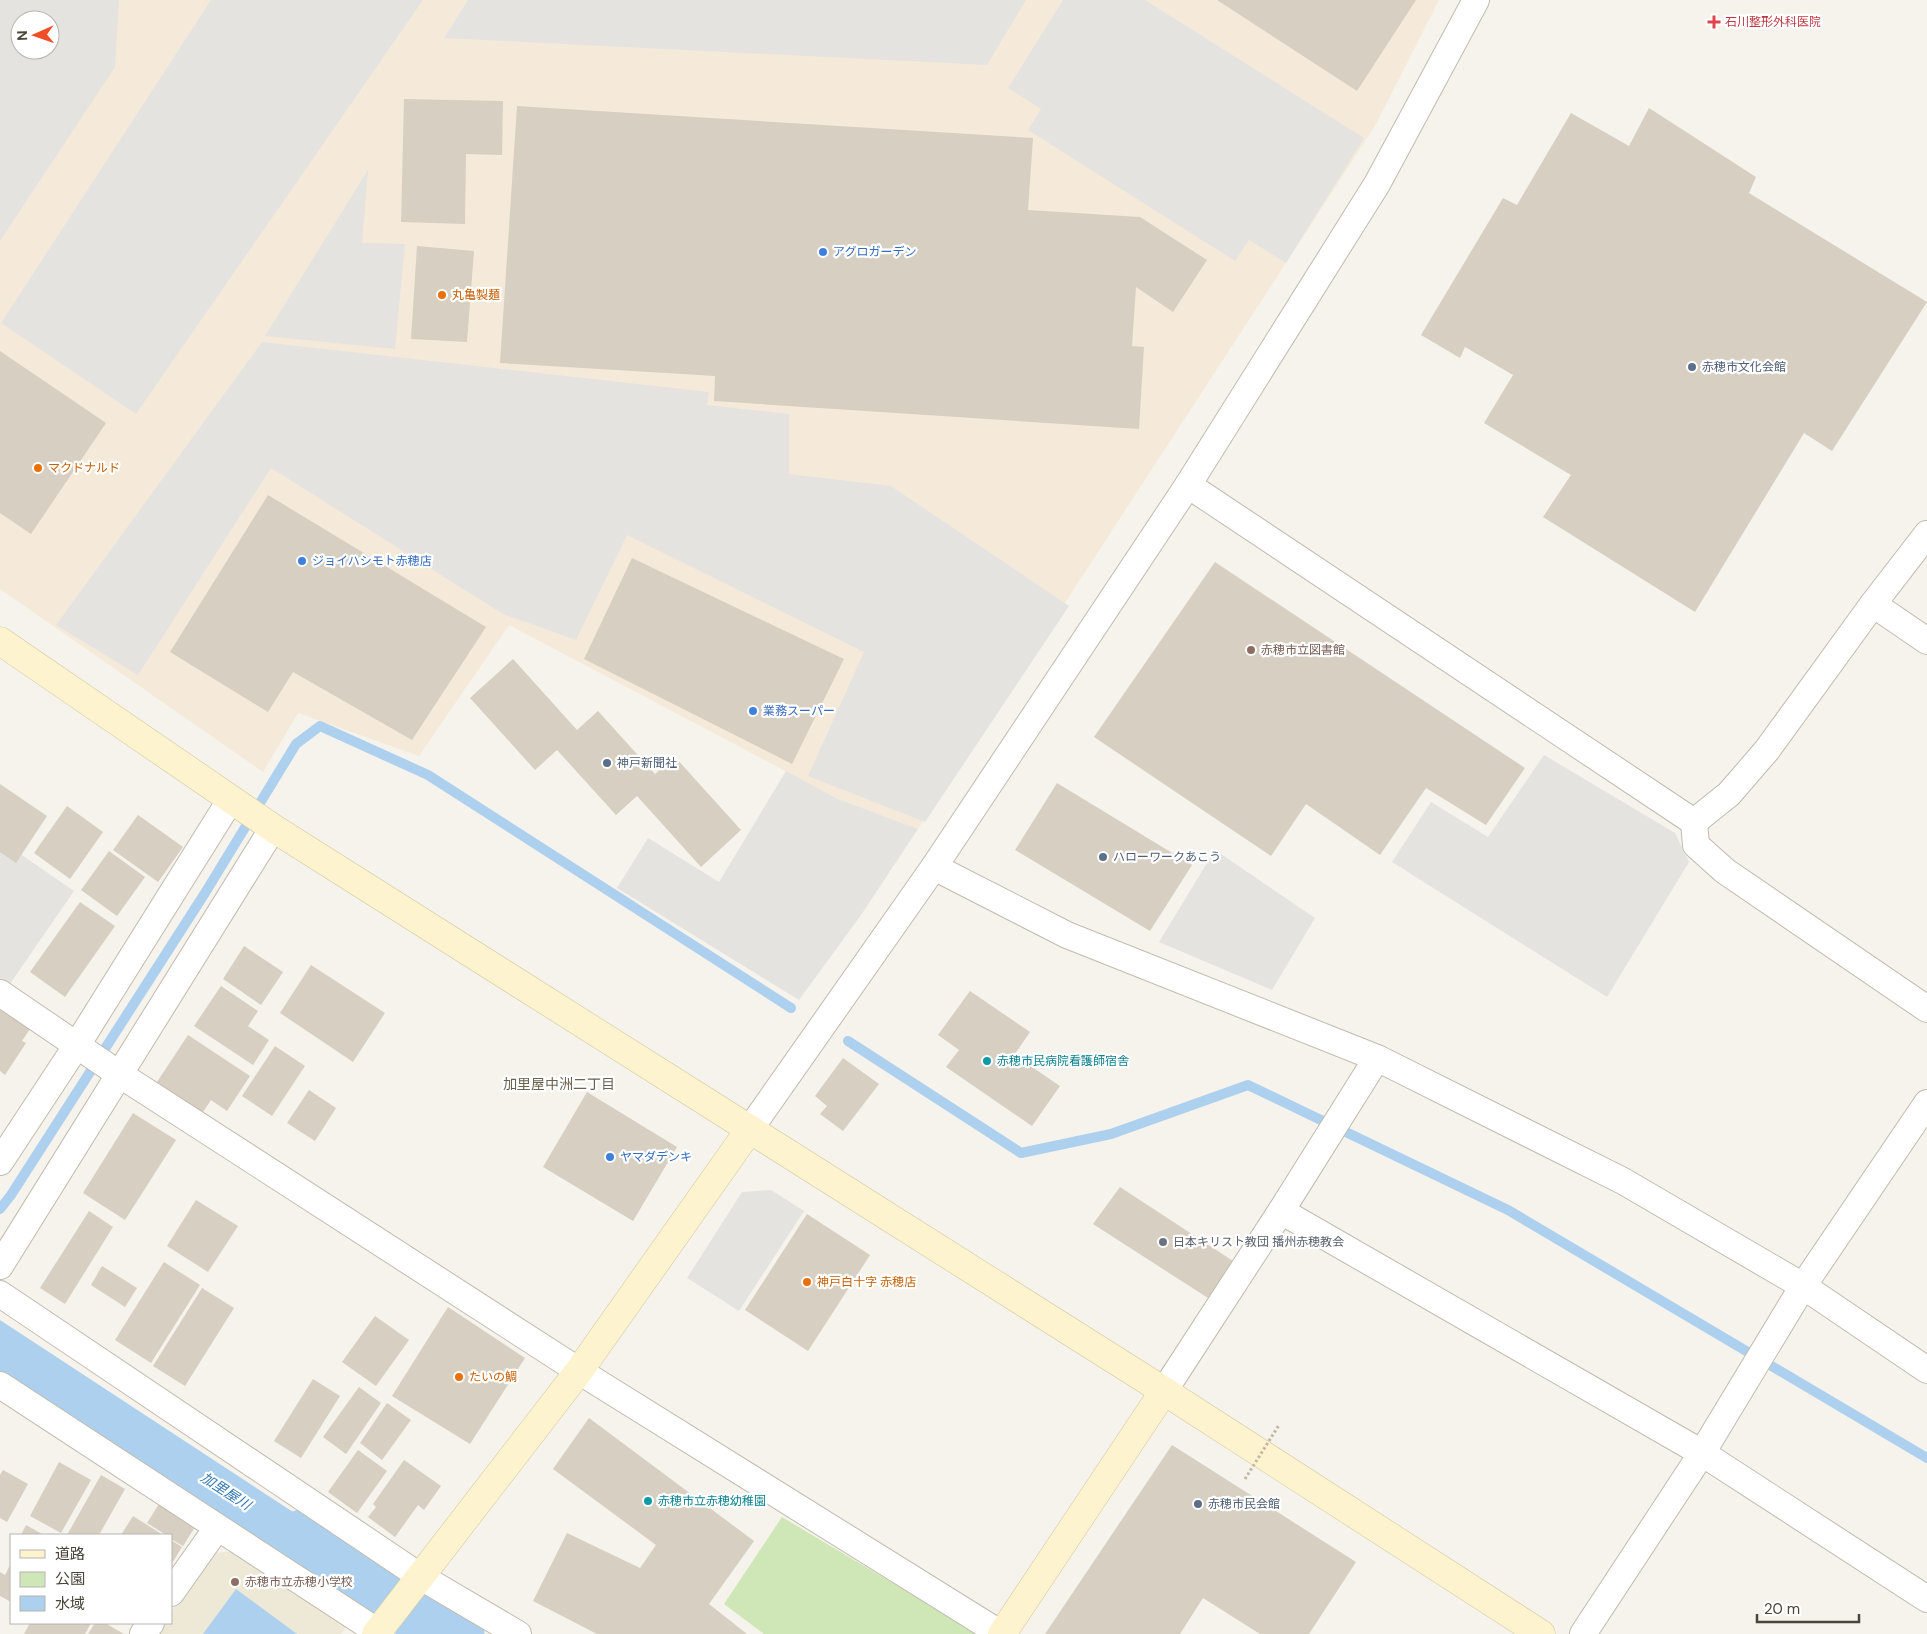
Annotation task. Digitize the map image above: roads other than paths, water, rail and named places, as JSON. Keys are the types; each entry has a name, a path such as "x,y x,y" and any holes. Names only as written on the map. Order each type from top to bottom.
{"street":[{"path":"0,1384 216,1528 380,1629 578,1371 934,867 1188,486 1377,184 1476,0"},
{"path":"1188,486 1694,822"},
{"path":"1694,822 1729,794 1767,750 1873,604 1927,534"},
{"path":"1873,604 1927,641"},
{"path":"0,641 268,824 1164,1391 1541,1634"},
{"path":"0,1162 234,801"},
{"path":"1694,822 1696,845 1725,871 1927,1009"},
{"path":"0,1266 119,1074 268,824"},
{"path":"934,867 1067,935 1378,1058 1623,1181 1803,1286 1927,1370"},
{"path":"0,994 119,1074 578,1371 1001,1634 1282,1211 1378,1058"},
{"path":"1583,1634 1702,1453 1803,1286 1927,1104"},
{"path":"1282,1211 1702,1453 1927,1599"},
{"path":"0,1294 417,1582 518,1634"},
{"path":"172,1592 216,1528"}],"water":[{"path":"0,1320 377,1567 381,1577 358,1607 0,1378"},
{"path":"236,1589 297,1634 203,1634"},
{"path":"438,1611 477,1634 421,1633"}],"waterway":[{"path":"0,1209 11,1195 205,893 296,744 320,726 428,775 791,1008"},
{"path":"848,1041 1021,1153 1111,1134 1248,1085 1508,1210 1927,1458"},
{"name":"加里屋川","path":"303,1540 454,1634"}],"place":[{"name":"石川整形外科医院","path":"1714,22"},
{"name":"アグロガーデン","path":"823,252"},
{"name":"丸亀製麺","path":"442,295"},
{"name":"赤穂市文化会館","path":"1692,367"},
{"name":"マクドナルド","path":"38,468"},
{"name":"ジョイハシモト赤穂店","path":"302,561"},
{"name":"赤穂市立図書館","path":"1251,650"},
{"name":"業務スーパー","path":"753,711"},
{"name":"神戸新聞社","path":"607,763"},
{"name":"ハローワークあこう","path":"1103,857"},
{"name":"赤穂市民病院看護師宿舎","path":"987,1061"},
{"name":"ヤマダデンキ","path":"610,1157"},
{"name":"日本キリスト教団 播州赤穂教会","path":"1163,1242"},
{"name":"神戸白十字 赤穂店","path":"807,1282"},
{"name":"たいの鯛","path":"459,1377"},
{"name":"赤穂市立赤穂幼稚園","path":"648,1501"},
{"name":"赤穂市民会館","path":"1198,1504"},
{"name":"赤穂市立赤穂小学校","path":"235,1582"}],"district":[{"name":"加里屋中洲二丁目","path":"559,1084"}]}
